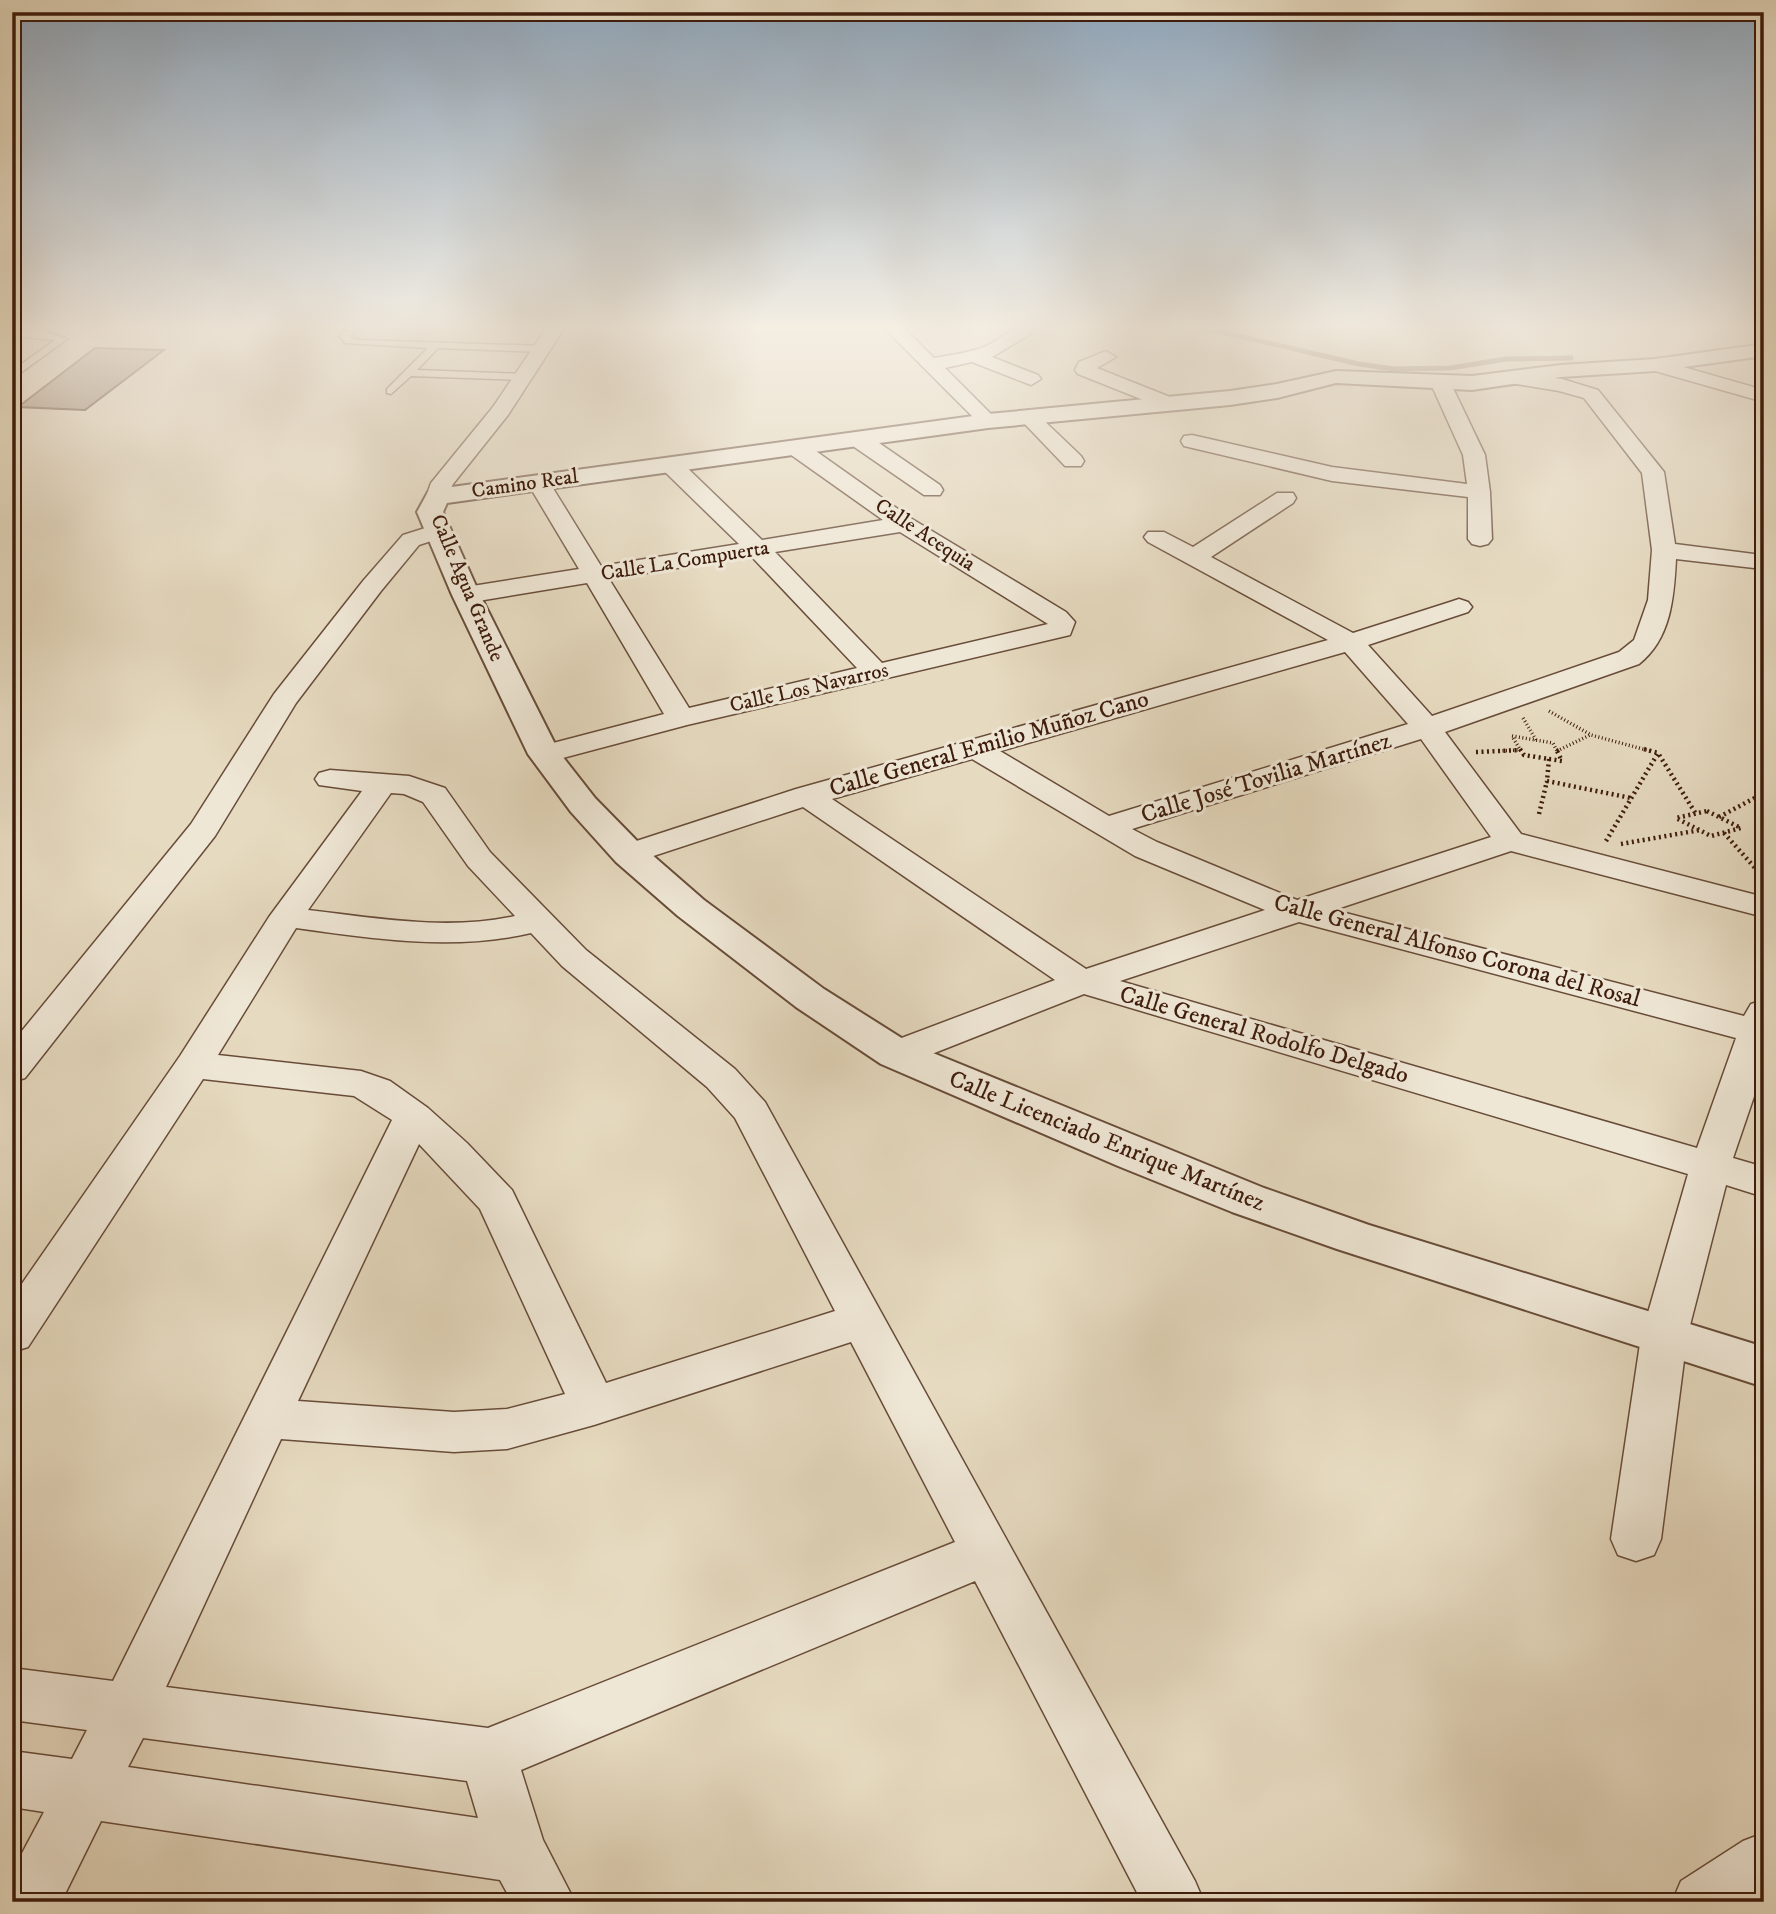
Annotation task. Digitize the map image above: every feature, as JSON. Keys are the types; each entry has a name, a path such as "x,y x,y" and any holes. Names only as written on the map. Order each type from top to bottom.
{"street":[{"name":"Calle Agua Grande","path":"494,416 442,483 430,512 466,595 544,754"},
{"path":"983,416 988,421"},
{"name":"Camino Real","path":"437,497 1037,416"},
{"path":"1456,416 1474,455 1479,492 1480,539"},
{"path":"1610,416 1653,472 1664,550 1754,561"},
{"path":"1029,417 1073,461"},
{"path":"858,439 932,491"},
{"path":"1192,440 1332,474 1479,492"},
{"name":"Calle Acequia","path":"794,447 904,524 1057,618"},
{"path":"670,464 758,549 877,673"},
{"path":"538,482 681,718"},
{"path":"1194,557 1285,498"},
{"name":"Calle La Compuerta","path":"466,595 904,524"},
{"path":"1156,537 1351,642 1427,728 1510,841"},
{"path":"12,1069 204,829 284,700 388,568 411,540 443,543"},
{"name":"Calle José Tovilia Martínez","path":"1105,827 1427,728 1629,658 1641,649 1653,628 1661,600 1664,550"},
{"name":"Calle General Emilio Muñoz Cano","path":"629,854 807,796 1351,642 1460,607"},
{"name":"Calle Los Navarros","path":"544,754 681,718 1058,632 1062,626 1057,618"},
{"name":"Calle General Alfonso Corona del Rosal","path":"975,748 1105,827 1155,853 1293,910 1761,1026"},
{"name":"Calle Licenciado Enrique Martínez","path":"544,754 583,805 629,854 691,908 810,998 896,1054 1121,1150 1248,1200 1664,1337 1764,1367"},
{"path":"330,779 418,787 434,795 479,859 574,958 721,1078 751,1111 1174,1902"},
{"path":"12,1334 193,1065 286,917 383,783"},
{"name":"Calle General Rodolfo Delgado","path":"807,796 1082,982 1764,1182"},
{"path":"896,1054 1082,982 1293,910 1510,841 1764,907"},
{"path":"286,917 454,933 504,930 539,920"},
{"path":"1636,1539 1664,1337 1710,1167 1761,1026"},
{"path":"193,1065 362,1084 385,1095 413,1117 486,1187 497,1201 594,1406"},
{"path":"29,1902 128,1709 268,1418 300,1345 413,1117"},
{"path":"268,1418 478,1432 507,1429 594,1406 864,1320"},
{"path":"12,1694 488,1756 988,1552"},
{"path":"488,1756 518,1853 545,1902"},
{"path":"12,1779 518,1853"},
{"path":"1702,1902 1764,1862"}],"path":[{"path":"1547,710 1591,735 1658,754 1696,814"},
{"path":"1519,711 1536,740"},
{"path":"1557,751 1591,735"},
{"path":"1512,736 1536,740 1553,743 1562,761 1524,755 1512,736"},
{"path":"1446,755 1521,750"},
{"path":"1658,754 1605,840 1619,844 1700,830"},
{"path":"1539,814 1547,782 1549,759"},
{"path":"1547,782 1631,798"},
{"path":"1719,817 1764,793"},
{"path":"1707,811 1719,817 1741,828 1711,836 1676,818 1707,811"},
{"path":"1724,834 1764,878"}]}
